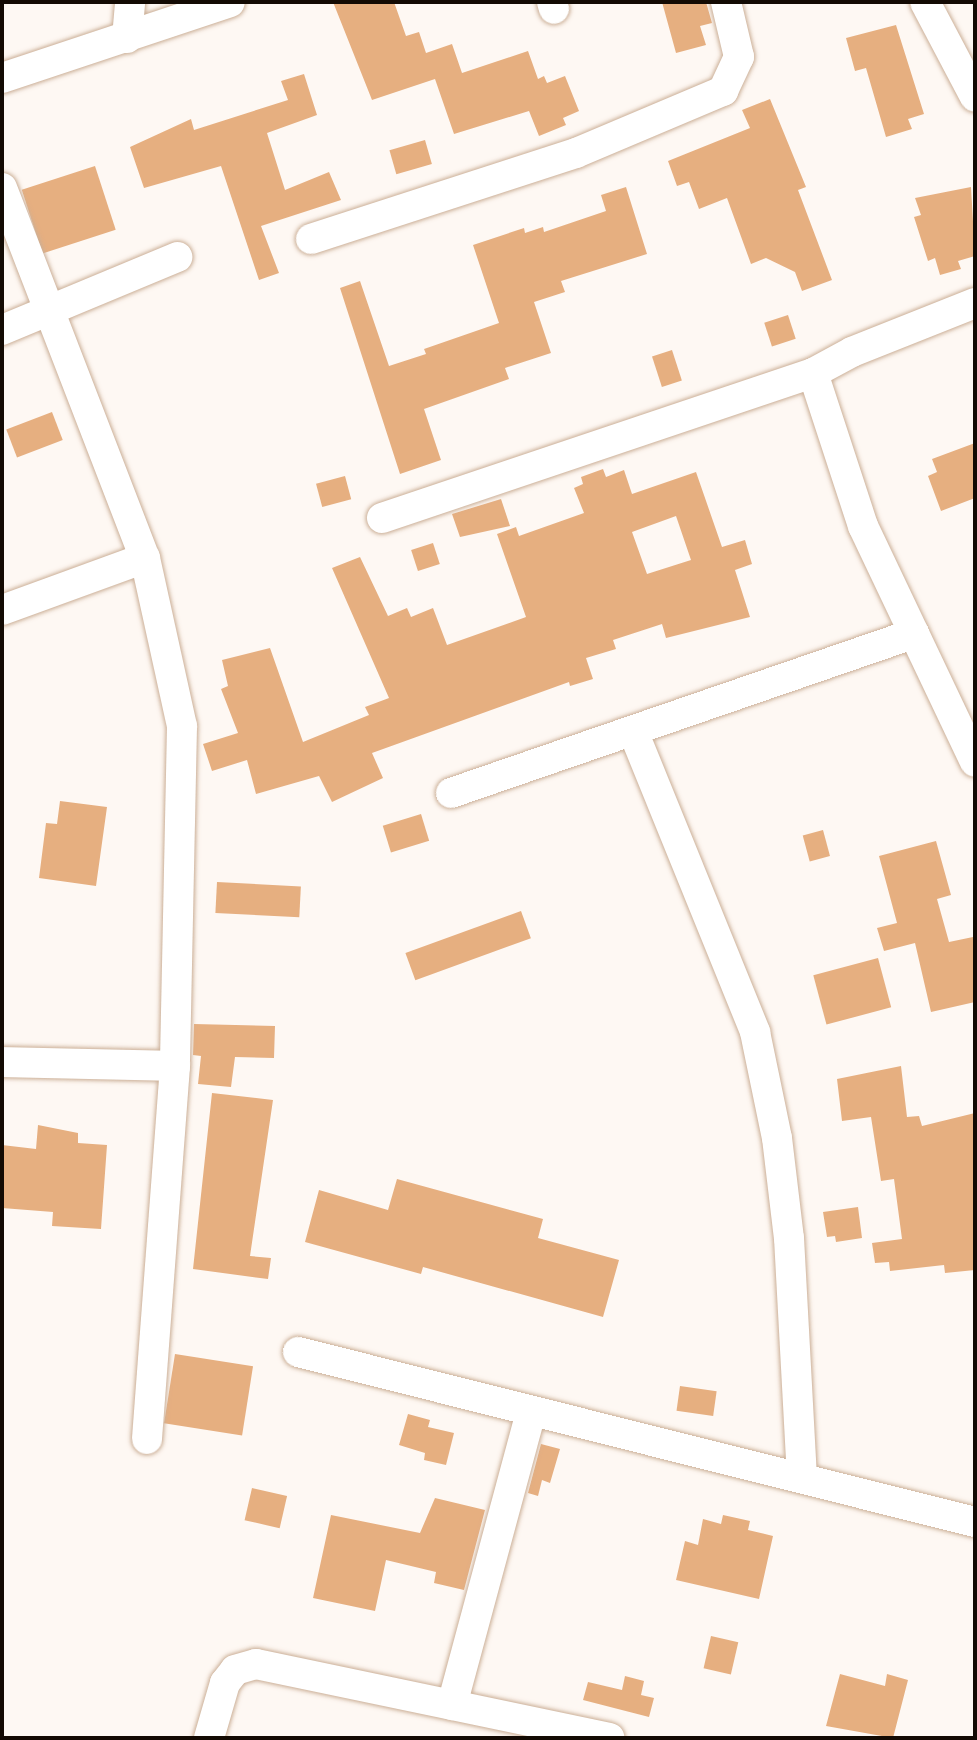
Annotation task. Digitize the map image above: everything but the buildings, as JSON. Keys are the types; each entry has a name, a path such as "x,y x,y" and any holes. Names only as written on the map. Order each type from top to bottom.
{"street":[{"path":"127,38 130,2"},
{"path":"2,78 230,2"},
{"path":"311,239 576,153 723,91 739,57 726,2"},
{"path":"925,2 975,97"},
{"path":"2,188 47,315 145,558 177,694 185,757 175,1066 147,1439"},
{"path":"2,330 47,315 177,257"},
{"path":"382,518 813,373 879,340 975,303"},
{"path":"813,373 863,526 975,762"},
{"path":"2,610 145,558"},
{"path":"451,793 914,634"},
{"path":"633,731 755,1032 777,1138 789,1238 802,1475"},
{"path":"2,1062 175,1066"},
{"path":"298,1352 531,1412 605,1425 975,1522"},
{"path":"452,1705 531,1412"},
{"path":"209,1738 225,1683 235,1670 256,1664 609,1738"}]}
